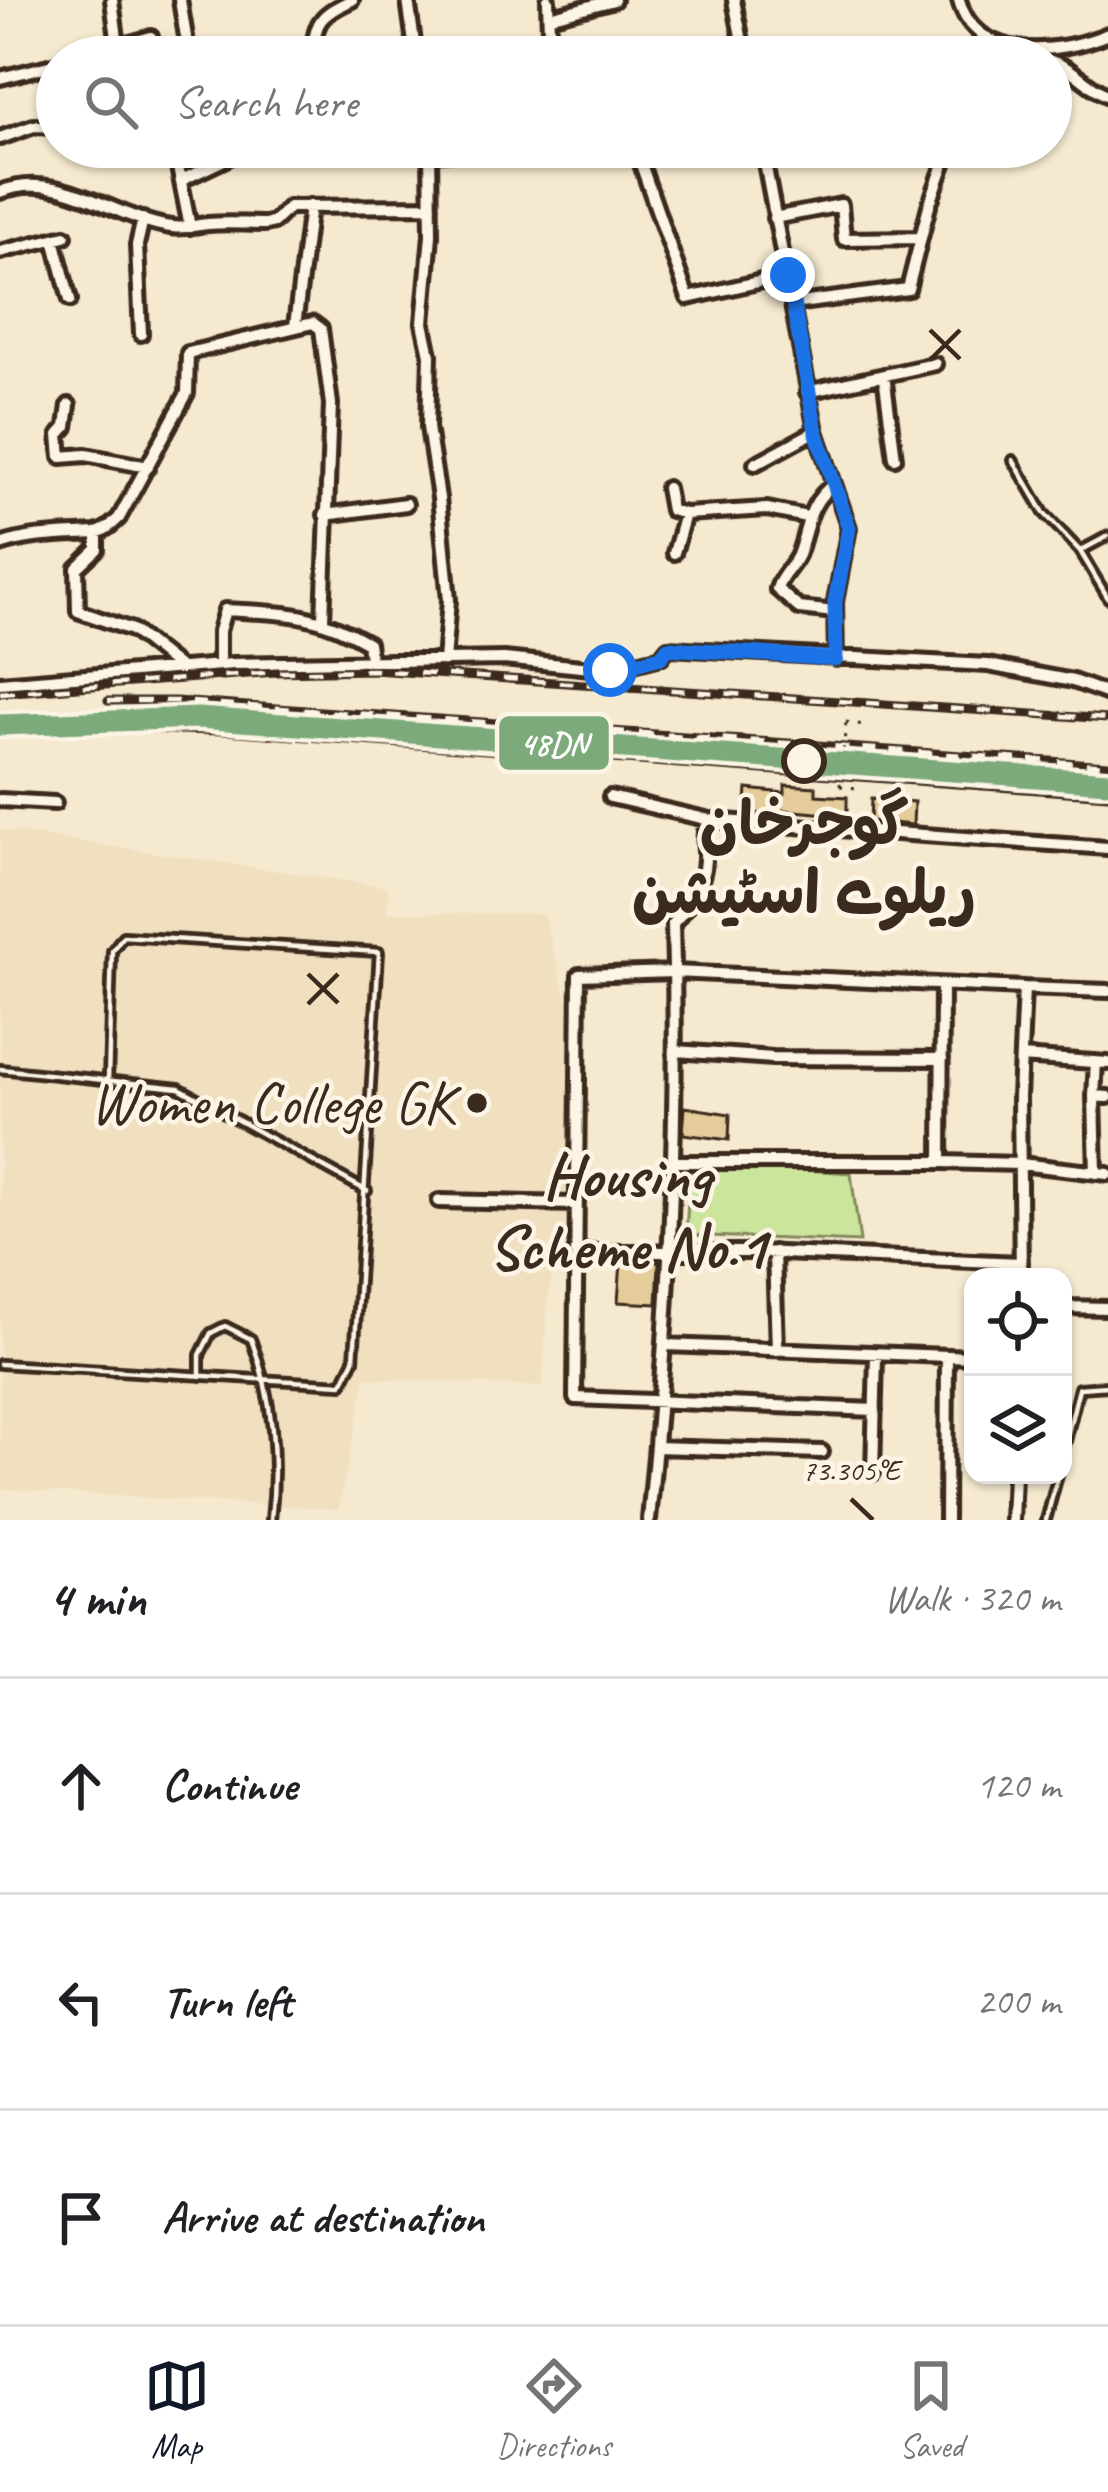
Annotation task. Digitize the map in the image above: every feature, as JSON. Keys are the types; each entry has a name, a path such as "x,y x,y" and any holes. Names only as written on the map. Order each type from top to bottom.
{"street":[{"path":"112,0 117,36"},
{"path":"180,0 187,36"},
{"path":"313,36 331,10 352,0"},
{"path":"408,0 413,36"},
{"path":"548,0 549,32"},
{"path":"549,17 614,0"},
{"path":"734,0 742,36"},
{"path":"959,0 972,27 992,36"},
{"path":"1072,46 1108,34"},
{"path":"0,78 36,69"},
{"path":"1072,69 1094,90 1108,96"},
{"path":"0,138 36,126"},
{"path":"179,168 190,227"},
{"path":"182,180 207,168"},
{"path":"430,168 423,323 430,355 428,428 448,600 444,661"},
{"path":"642,168 688,298 788,275"},
{"path":"766,168 816,431 849,528 835,612 836,659"},
{"path":"792,304 903,293 910,285 943,168"},
{"path":"0,191 40,186 168,227 265,224 289,207 431,206"},
{"path":"774,218 842,205 844,239 921,238"},
{"path":"295,326 310,206"},
{"path":"141,334 137,245 143,218"},
{"path":"0,252 60,238 70,300"},
{"path":"0,545 72,531 98,533 119,518 188,393 188,353 319,324 331,404 323,620"},
{"path":"807,392 935,364"},
{"path":"884,375 895,458"},
{"path":"69,405 67,427 59,434 61,458 112,458 148,467"},
{"path":"755,464 816,431"},
{"path":"834,484 815,502 796,558 777,589 799,608 835,612"},
{"path":"668,488 671,509 685,514 767,509 807,517"},
{"path":"325,515 406,504"},
{"path":"674,553 685,514"},
{"path":"98,533 97,549 77,568 78,610 132,630 181,669"},
{"path":"219,665 219,631 226,610 323,620 368,643 371,663"},
{"path":"0,683 219,665 503,659 610,670 661,657 668,648 988,664 1072,681 1108,694"},
{"path":"610,797 710,820 1108,848"},
{"path":"0,800 56,803"},
{"path":"649,1520 666,1345 675,1162 673,923 688,908 706,867 704,828 710,820"},
{"path":"875,1410 575,1398 579,975 674,972 1108,991"},
{"path":"941,1162 942,985"},
{"path":"1021,1268 1024,988"},
{"path":"676,1051 773,1058 942,1058"},
{"path":"675,1162 1020,1164 1102,1174 1102,1063 1021,1058"},
{"path":"439,1201 576,1204"},
{"path":"575,1252 774,1252 1021,1263"},
{"path":"774,1252 777,1350"},
{"path":"1072,1307 1108,1308"},
{"path":"666,1345 964,1357"},
{"path":"873,1473 877,1355"},
{"path":"946,1520 947,1357"},
{"path":"656,1447 822,1452"},
{"path":"1012,1520 1014,1484"}],"lane":[{"path":"1013,460 1044,513 1080,551 1108,598"},
{"path":"1080,551 1108,536"},
{"path":"0,1364 342,1384 354,1360 380,952 123,936 112,951 108,1080"},
{"path":"0,1070 179,1088 367,1191"},
{"path":"200,1376 203,1347 211,1333 225,1326 251,1339 267,1379 274,1483 271,1520"},
{"path":"1072,1416 1079,1388 1108,1386"},
{"path":"1046,1520 1056,1484"}],"path":[{"path":"857,788 841,786 846,722 864,725"}],"shaded area":[{"path":"0,830 388,887 387,913 543,914 578,1039 576,1168 548,1297 542,1387 366,1378 338,1509 0,1489"}],"green space":[{"path":"690,1162 851,1173 860,1242 686,1235"}],"building":[{"path":"785,785 816,787 816,795 847,797 847,816 784,810 784,815 745,813 747,789 785,793"},
{"path":"871,799 914,802 913,825 870,821"},
{"path":"685,1107 730,1114 729,1140 683,1134"},
{"path":"621,1262 659,1262 657,1304 618,1302"}],"railway":[{"path":"0,693 276,672 373,670 1108,719"},
{"path":"108,701 176,701 1108,765"},
{"path":"0,734 224,731 1108,795"}],"transit line":[{"name":"48DN","path":"0,725 198,718 1108,782"}],"place":[{"name":"گوجرخان ریلوے اسٹیشن","path":"804,761"},
{"name":"Women College GK","path":"477,1103"}],"district":[{"name":"Housing Scheme No.1","path":"627,1211"}],"route":[{"path":"610,670 661,657 668,648 836,659 835,602 849,528 816,431 788,275"}]}
